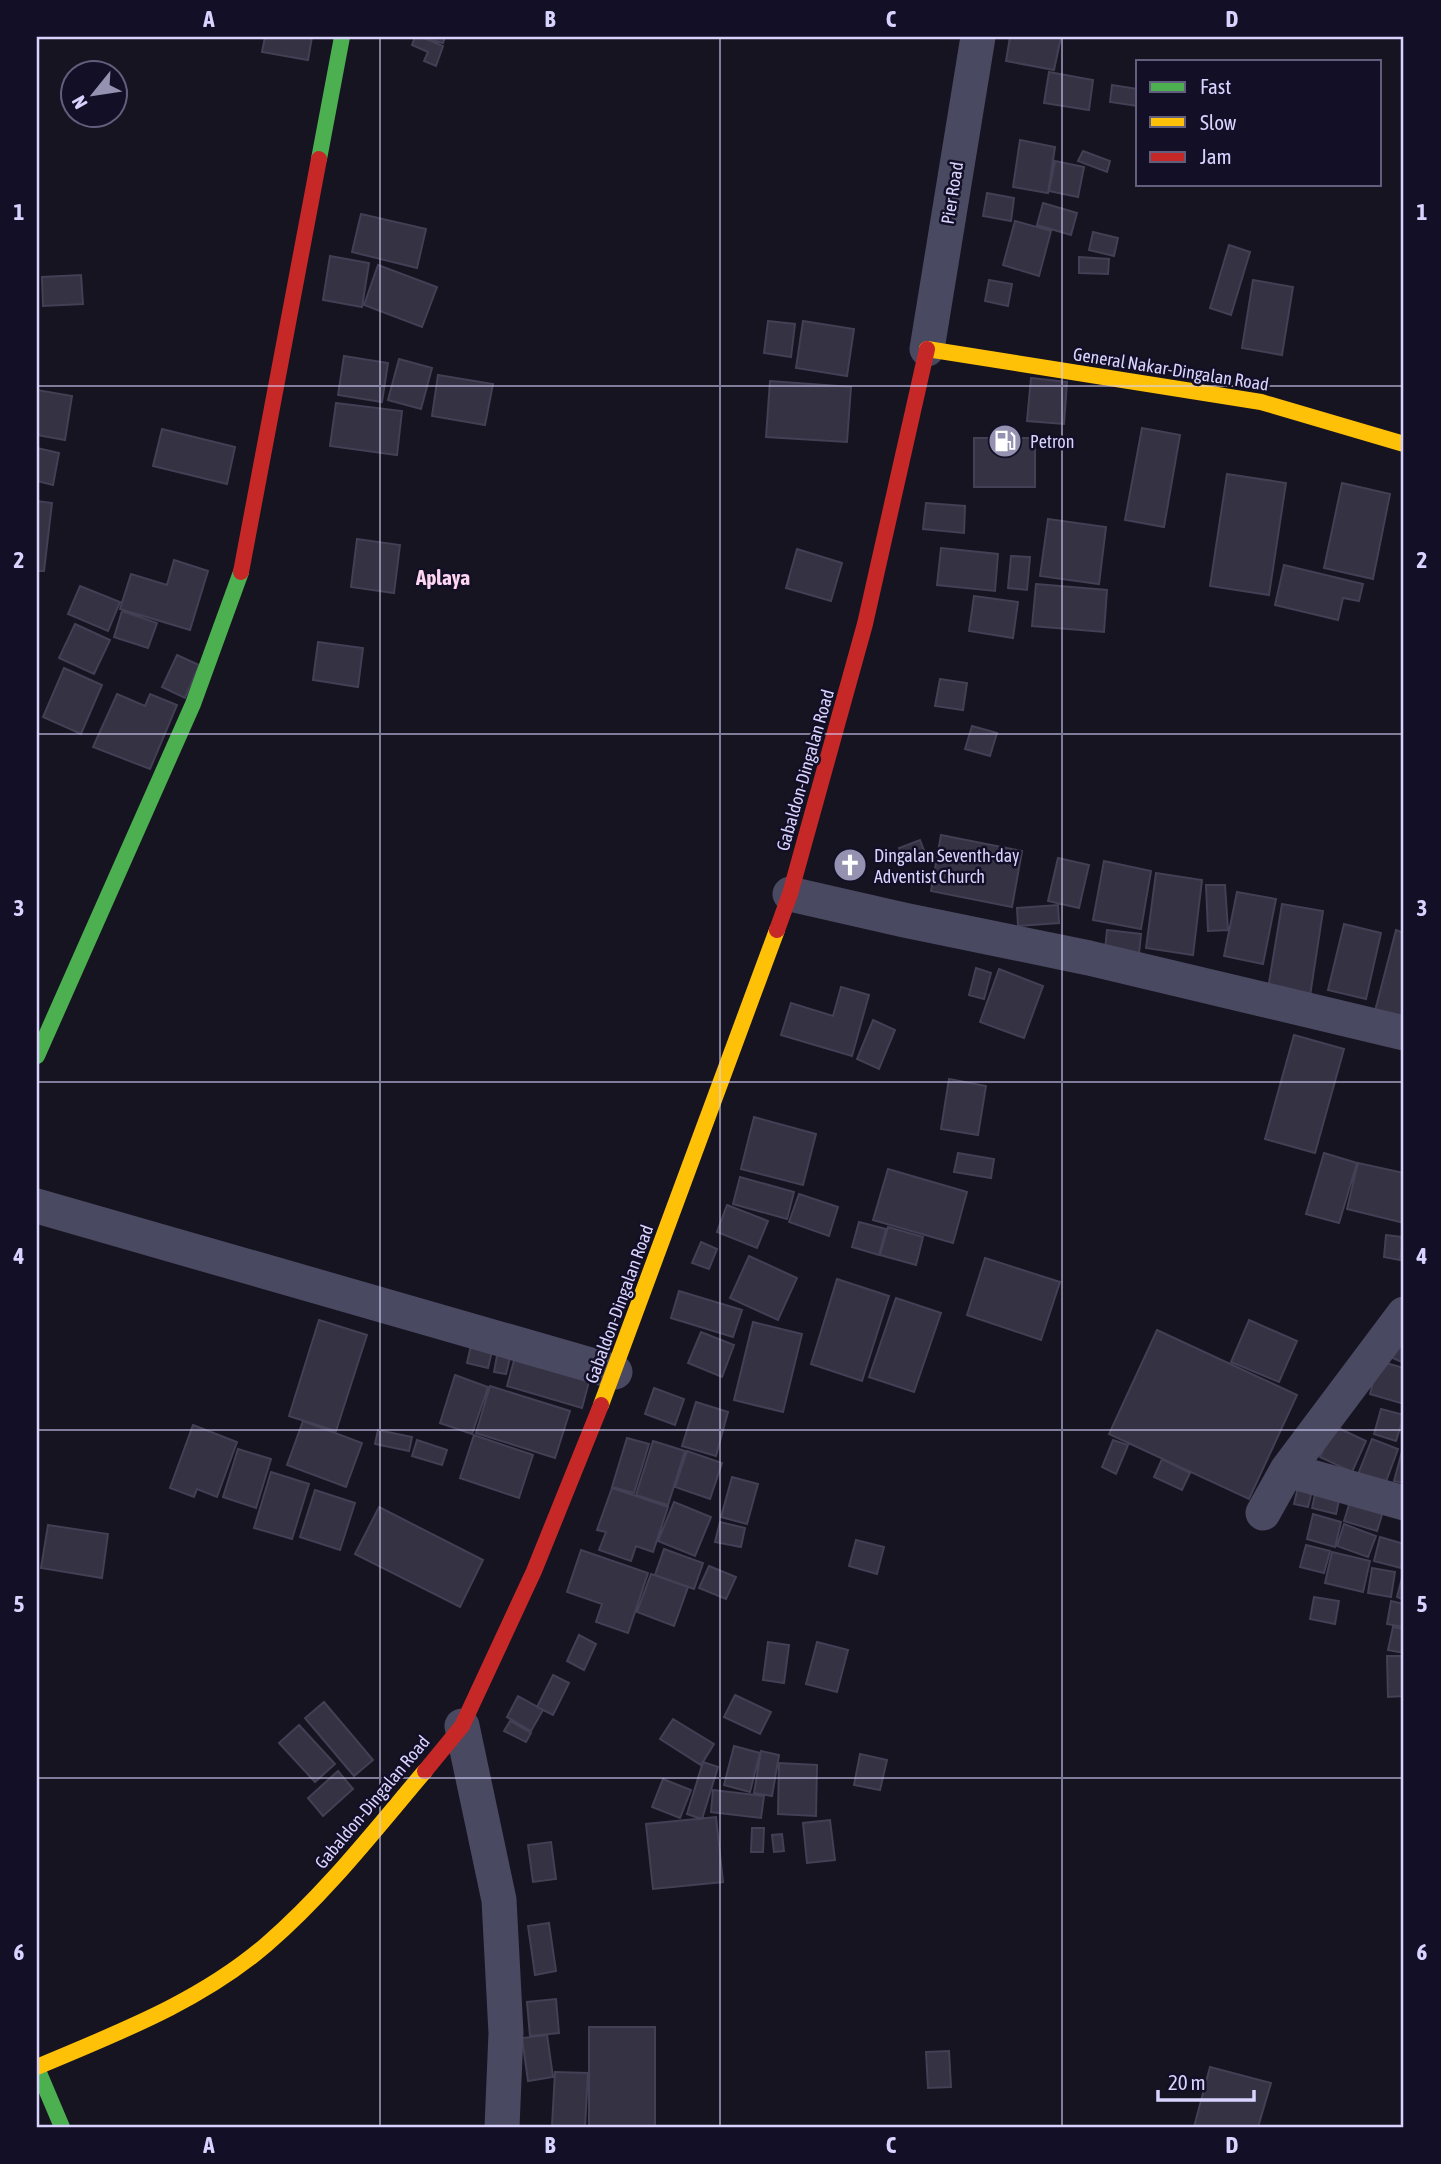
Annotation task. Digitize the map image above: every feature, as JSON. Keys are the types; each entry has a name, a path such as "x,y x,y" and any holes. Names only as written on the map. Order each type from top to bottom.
{"main road":[{"path":"37,1056 193,704 241,573 342,37"},
{"name":"General Nakar-Dingalan Road","path":"927,349 1261,402 1404,444"},
{"name":"Gabaldon-Dingalan Road","path":"37,2068 158,2015 204,1989 266,1945 334,1879 462,1726 534,1571 615,1372 790,894 865,624 927,349"},
{"path":"37,2068 62,2127"}],"street":[{"name":"Pier Road","path":"927,349 978,37"},
{"path":"790,894 1089,958 1404,1033"},
{"path":"37,1206 615,1372"},
{"path":"1263,1513 1287,1469 1404,1314"},
{"path":"1287,1469 1404,1503"},
{"path":"462,1726 499,1900 506,2033 502,2127"}],"building":[{"path":"265,37 312,37 308,60 262,52"},
{"path":"415,37 443,46 436,66 424,61 428,52 412,45"},
{"path":"427,37 445,37 443,43"},
{"path":"1010,37 1061,37 1054,70 1006,61"},
{"path":"1049,72 1093,80 1089,110 1044,103"},
{"path":"1112,85 1136,89 1136,106 1110,102"},
{"path":"1020,140 1055,147 1048,193 1013,187"},
{"path":"1083,151 1110,161 1107,172 1078,161"},
{"path":"1055,161 1084,167 1078,197 1049,191"},
{"path":"987,193 1014,198 1011,221 983,216"},
{"path":"1043,203 1077,213 1071,235 1037,225"},
{"path":"361,214 426,229 417,268 352,252"},
{"path":"1015,221 1051,231 1039,276 1003,265"},
{"path":"1093,232 1118,238 1114,256 1089,250"},
{"path":"1229,245 1250,252 1231,315 1210,308"},
{"path":"330,256 369,263 362,307 323,300"},
{"path":"1079,257 1109,259 1108,274 1079,273"},
{"path":"378,265 437,287 422,327 364,305"},
{"path":"81,275 83,304 43,306 42,277"},
{"path":"989,280 1012,284 1008,306 985,301"},
{"path":"1253,280 1293,287 1282,355 1242,348"},
{"path":"768,321 795,324 791,357 764,353"},
{"path":"803,321 854,329 847,376 796,368"},
{"path":"344,356 388,363 382,402 338,395"},
{"path":"399,359 432,368 421,409 388,400"},
{"path":"438,375 493,384 485,425 432,416"},
{"path":"1031,378 1067,382 1064,424 1027,421"},
{"path":"770,381 851,387 847,442 766,437"},
{"path":"37,390 72,396 65,440 37,435"},
{"path":"336,403 402,411 397,455 330,446"},
{"path":"1142,428 1180,435 1164,527 1125,520"},
{"path":"162,429 235,447 227,484 153,466"},
{"path":"974,438 1035,438 1035,487 974,487"},
{"path":"37,448 59,453 53,485 37,481"},
{"path":"1227,474 1286,483 1269,595 1210,586"},
{"path":"1342,483 1390,494 1373,579 1324,568"},
{"path":"37,501 52,503 44,571 37,571"},
{"path":"926,503 965,506 964,533 923,529"},
{"path":"1048,519 1106,527 1099,584 1040,576"},
{"path":"357,539 400,545 394,593 351,587"},
{"path":"941,548 998,554 995,591 937,585"},
{"path":"797,549 842,563 831,601 786,588"},
{"path":"1011,556 1030,557 1027,590 1008,588"},
{"path":"174,560 208,571 190,630 120,609 131,574 167,585"},
{"path":"1284,565 1363,584 1359,601 1343,598 1338,620 1275,605"},
{"path":"1036,584 1107,590 1104,632 1032,626"},
{"path":"80,586 120,602 108,631 68,614"},
{"path":"974,596 1018,602 1013,638 969,631"},
{"path":"122,611 157,623 148,648 114,637"},
{"path":"75,624 110,640 94,674 59,658"},
{"path":"318,642 363,648 358,687 313,680"},
{"path":"177,655 199,665 185,698 162,687"},
{"path":"64,668 102,685 81,734 43,717"},
{"path":"940,679 967,683 963,710 935,706"},
{"path":"117,694 145,706 150,694 177,705 150,769 93,747"},
{"path":"972,726 997,733 990,756 965,749"},
{"path":"941,835 1022,851 1012,907 931,891"},
{"path":"920,840 925,853 904,861 899,848"},
{"path":"1058,858 1089,865 1079,908 1048,901"},
{"path":"1104,861 1151,871 1141,929 1093,920"},
{"path":"1156,873 1202,880 1193,955 1146,948"},
{"path":"1206,885 1225,885 1228,930 1208,931"},
{"path":"1237,892 1276,899 1263,964 1224,956"},
{"path":"1282,904 1323,911 1310,996 1268,989"},
{"path":"1058,905 1059,923 1018,926 1017,908"},
{"path":"1344,924 1381,933 1366,999 1328,990"},
{"path":"1107,930 1141,934 1139,954 1105,950"},
{"path":"1396,930 1404,933 1404,1018 1375,1011"},
{"path":"976,968 991,973 984,999 969,995"},
{"path":"999,969 1043,986 1024,1038 980,1022"},
{"path":"841,987 869,995 852,1056 781,1035 791,1003 833,1016"},
{"path":"873,1020 895,1030 879,1069 857,1059"},
{"path":"1294,1035 1344,1049 1315,1153 1265,1139"},
{"path":"949,1079 986,1086 978,1135 941,1129"},
{"path":"754,1117 816,1134 803,1185 741,1169"},
{"path":"958,1153 994,1159 991,1178 954,1172"},
{"path":"1324,1153 1357,1163 1339,1223 1306,1214"},
{"path":"1358,1163 1404,1173 1404,1223 1347,1209"},
{"path":"888,1169 967,1192 953,1243 873,1220"},
{"path":"740,1177 794,1192 787,1219 733,1204"},
{"path":"799,1194 838,1207 829,1236 789,1222"},
{"path":"727,1205 768,1221 757,1248 717,1232"},
{"path":"859,1222 886,1229 879,1255 852,1247"},
{"path":"888,1227 923,1237 916,1265 880,1255"},
{"path":"1386,1235 1403,1237 1400,1260 1384,1257"},
{"path":"701,1242 717,1249 709,1269 692,1263"},
{"path":"749,1256 797,1278 778,1320 730,1298"},
{"path":"985,1258 1060,1282 1041,1340 967,1315"},
{"path":"837,1279 889,1296 862,1381 811,1364"},
{"path":"679,1291 742,1310 733,1337 671,1318"},
{"path":"896,1298 941,1313 914,1392 869,1377"},
{"path":"319,1320 367,1335 336,1431 289,1416"},
{"path":"1249,1320 1297,1341 1279,1382 1231,1362"},
{"path":"753,1322 802,1334 783,1412 734,1400"},
{"path":"1404,1322 1404,1363 1388,1356"},
{"path":"1157,1330 1297,1395 1249,1499 1109,1434"},
{"path":"701,1332 734,1345 722,1377 688,1363"},
{"path":"472,1341 493,1347 488,1368 467,1363"},
{"path":"498,1350 511,1354 506,1374 494,1372"},
{"path":"516,1353 591,1374 582,1408 507,1386"},
{"path":"1379,1361 1404,1368 1404,1404 1370,1394"},
{"path":"455,1375 488,1387 472,1434 440,1423"},
{"path":"490,1386 570,1411 555,1458 476,1433"},
{"path":"654,1388 684,1399 675,1425 645,1414"},
{"path":"696,1402 728,1412 716,1456 682,1446"},
{"path":"1381,1409 1404,1415 1396,1441 1374,1434"},
{"path":"303,1421 362,1443 346,1487 287,1465"},
{"path":"193,1425 237,1442 217,1497 197,1489 194,1497 170,1488"},
{"path":"1334,1426 1366,1441 1352,1472 1320,1457"},
{"path":"378,1430 412,1437 409,1451 375,1444"},
{"path":"474,1435 533,1455 519,1498 460,1478"},
{"path":"627,1438 649,1444 634,1493 612,1487"},
{"path":"1372,1439 1398,1449 1384,1487 1357,1477"},
{"path":"417,1440 447,1450 442,1465 412,1456"},
{"path":"1113,1440 1128,1445 1116,1474 1102,1467"},
{"path":"653,1441 685,1451 668,1505 636,1495"},
{"path":"1404,1444 1404,1483 1394,1481"},
{"path":"238,1449 271,1459 256,1508 223,1497"},
{"path":"687,1451 722,1463 710,1499 675,1487"},
{"path":"1162,1459 1190,1473 1182,1490 1154,1477"},
{"path":"271,1472 309,1484 292,1539 254,1528"},
{"path":"732,1477 758,1484 747,1524 721,1517"},
{"path":"1299,1483 1313,1487 1308,1507 1294,1504"},
{"path":"1317,1485 1341,1491 1336,1514 1312,1508"},
{"path":"612,1488 668,1507 653,1552 636,1546 631,1561 599,1550 606,1532 597,1530"},
{"path":"315,1490 355,1503 340,1550 300,1537"},
{"path":"1352,1495 1385,1505 1377,1531 1344,1521"},
{"path":"674,1502 711,1517 695,1556 658,1541"},
{"path":"379,1507 483,1560 460,1607 355,1554"},
{"path":"1313,1514 1341,1522 1335,1547 1307,1539"},
{"path":"720,1522 745,1528 741,1547 715,1542"},
{"path":"1344,1524 1376,1536 1368,1557 1337,1546"},
{"path":"48,1525 108,1534 102,1578 41,1568"},
{"path":"1380,1537 1404,1544 1401,1568 1374,1561"},
{"path":"856,1540 884,1547 877,1574 849,1566"},
{"path":"1306,1545 1330,1551 1324,1573 1300,1567"},
{"path":"664,1549 703,1563 694,1589 655,1575"},
{"path":"581,1550 648,1573 628,1633 596,1622 602,1604 567,1592"},
{"path":"1332,1552 1370,1561 1363,1592 1325,1583"},
{"path":"709,1566 736,1577 726,1599 699,1588"},
{"path":"1372,1568 1395,1572 1391,1597 1368,1593"},
{"path":"651,1574 688,1587 674,1626 637,1612"},
{"path":"1404,1574 1404,1600 1397,1597"},
{"path":"1314,1597 1339,1601 1335,1624 1310,1619"},
{"path":"1391,1601 1404,1604 1404,1627 1387,1624"},
{"path":"1393,1627 1404,1629 1404,1653 1388,1650"},
{"path":"579,1635 596,1644 584,1670 567,1661"},
{"path":"768,1642 789,1645 784,1683 763,1680"},
{"path":"817,1642 848,1650 837,1692 806,1684"},
{"path":"1387,1656 1404,1656 1404,1696 1388,1697"},
{"path":"553,1675 569,1683 553,1715 537,1707"},
{"path":"735,1695 771,1712 760,1734 724,1717"},
{"path":"518,1696 543,1710 531,1731 507,1717"},
{"path":"324,1702 373,1760 354,1776 305,1718"},
{"path":"673,1719 714,1744 701,1765 660,1739"},
{"path":"510,1721 531,1733 526,1742 504,1731"},
{"path":"299,1725 335,1764 315,1782 279,1743"},
{"path":"734,1746 760,1753 750,1792 724,1785"},
{"path":"761,1751 779,1755 772,1796 754,1793"},
{"path":"860,1754 887,1760 880,1790 854,1785"},
{"path":"703,1762 718,1767 702,1819 687,1814"},
{"path":"779,1763 817,1765 816,1816 778,1814"},
{"path":"338,1771 353,1789 323,1816 308,1798"},
{"path":"663,1779 691,1790 680,1818 652,1807"},
{"path":"713,1790 764,1796 761,1818 711,1812"},
{"path":"716,1817 723,1882 653,1889 646,1824"},
{"path":"830,1820 835,1860 807,1863 803,1823"},
{"path":"752,1828 764,1828 763,1852 751,1852"},
{"path":"782,1834 784,1851 774,1852 772,1835"},
{"path":"551,1842 556,1879 533,1882 528,1845"},
{"path":"549,1923 556,1971 535,1975 528,1926"},
{"path":"556,1999 559,2033 530,2036 527,2002"},
{"path":"589,2027 655,2027 655,2127 589,2127"},
{"path":"547,2035 553,2077 528,2081 522,2038"},
{"path":"949,2051 951,2087 928,2088 926,2052"},
{"path":"1210,2067 1271,2083 1258,2127 1194,2127"},
{"path":"555,2072 588,2073 585,2127 552,2126"}],"traffic: fast":[{"path":"319,159 342,37"},
{"path":"37,1056 193,704 241,572"},
{"path":"37,2068 62,2127"}],"traffic: slow":[{"path":"927,349 1261,402 1404,444"},
{"path":"601,1405 777,930"},
{"path":"37,2067 157,2014 241,1965 310,1904 425,1771"}],"traffic: jam":[{"path":"241,572 319,159"},
{"path":"777,930 790,894 865,624 927,349"},
{"path":"425,1771 462,1726 534,1571 601,1405"}],"place":[{"name":"Petron","path":"1005,441"},
{"name":"Dingalan Seventh-day Adventist Church","path":"850,865"}],"district":[{"name":"Aplaya","path":"443,577"}]}
